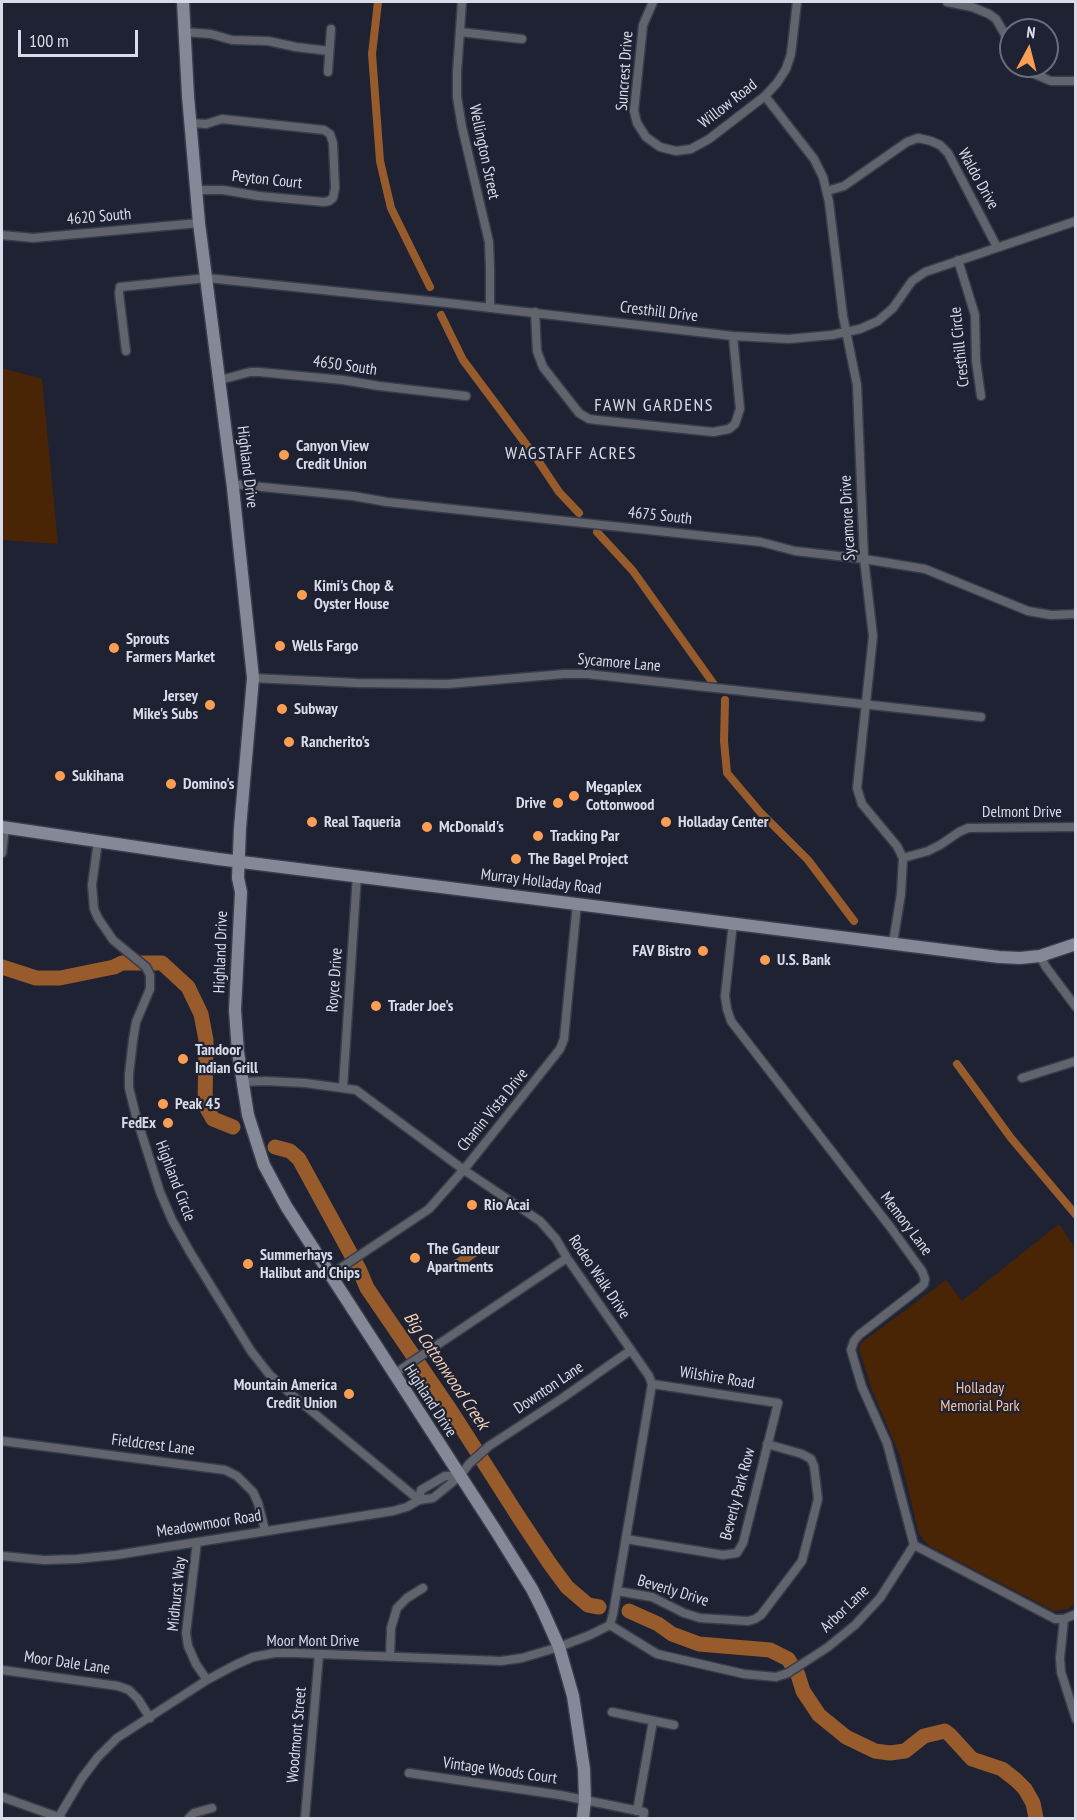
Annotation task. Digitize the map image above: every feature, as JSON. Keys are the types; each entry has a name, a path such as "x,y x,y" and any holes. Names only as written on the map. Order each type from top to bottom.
{"main road":[{"name":"Highland Drive","path":"183,2 200,223 253,678 238,878 241,892 236,1010 238,1052 250,1123 264,1165 286,1206 532,1589 559,1647 573,1696 584,1769 584,1818"},
{"name":"Murray Holladay Road","path":"3,828 239,861 1009,958 1040,956 1076,944"}],"street":[{"name":"Wellington Street","path":"462,2 457,97 489,242 489,308"},
{"name":"Suncrest Drive","path":"653,2 645,18 642,32 634,105 635,117 641,131 653,143 668,149 684,151"},
{"name":"Willow Road","path":"684,151 709,140 765,96 782,76 793,46 797,2"},
{"path":"947,2 972,7 989,14 999,24"},
{"path":"328,72 331,29"},
{"path":"184,32 211,34 232,40 268,41 296,48 329,51"},
{"path":"460,32 522,39"},
{"path":"1042,78 1051,81 1076,81"},
{"name":"Sycamore Drive","path":"765,96 817,164 827,191 846,333 859,400 864,559 873,636 857,771 857,792 862,804 897,846 903,858"},
{"name":"Peyton Court","path":"191,123 206,124 217,119 227,119 327,131 333,143 335,188 333,198 324,202 223,190 197,190"},
{"name":"Waldo Drive","path":"827,191 844,186 907,142 918,138 931,141 940,145 948,153 997,247"},
{"name":"4620 South","path":"2,236 33,238 200,223"},
{"name":"Cresthill Drive","path":"126,351 120,287 207,278 535,312 733,336 789,339 846,333 866,327 883,317 893,308 909,285 925,272 997,247 1075,224"},
{"name":"Cresthill Circle","path":"958,260 975,315 976,361 981,396"},
{"path":"535,312 537,351 543,367 579,413 589,419 597,420 713,432 729,429 735,424 740,409 733,336"},
{"name":"4650 South","path":"220,380 250,372 259,372 344,380 466,396"},
{"name":"4675 South","path":"232,484 756,542 795,551 930,570 1034,612 1050,615 1076,614"},
{"name":"Sycamore Lane","path":"253,678 437,684 587,674 981,717"},
{"name":"Delmont Drive","path":"903,858 934,848 968,828 1076,827"},
{"path":"2,853 3,828"},
{"name":"Highland Circle","path":"99,841 92,885 94,909 104,929 113,940 146,967 150,975 151,981 147,996 136,1022 129,1088 154,1172 172,1220 251,1351 269,1374 297,1400 419,1500"},
{"path":"893,943 902,894 903,858"},
{"name":"Royce Drive","path":"343,1087 357,875"},
{"name":"Chanin Vista Drive","path":"330,1275 429,1209 464,1170 560,1049 564,1039 577,903"},
{"name":"Memory Lane","path":"733,923 724,996 732,1021 891,1228 924,1276 923,1286 859,1335 851,1350 862,1387 887,1443 914,1545"},
{"path":"1040,956 1076,1007"},
{"path":"1022,1078 1076,1061"},
{"name":"Rodeo Walk Drive","path":"242,1082 265,1081 356,1089 464,1170 540,1221 556,1239 649,1376 652,1384"},
{"path":"394,1374 567,1258"},
{"name":"Downton Lane","path":"460,1476 469,1464 489,1446 631,1350"},
{"path":"559,1647 610,1625 652,1384"},
{"name":"Wilshire Road","path":"652,1384 778,1403"},
{"name":"Beverly Park Row","path":"626,1539 723,1555 737,1553 743,1543 778,1403"},
{"name":"Fieldcrest Lane","path":"2,1441 225,1470 237,1476 253,1492 265,1530"},
{"name":"Beverly Drive","path":"617,1592 652,1598 695,1617 745,1621 755,1620 761,1615 802,1562 818,1499 811,1459 802,1454 767,1444"},
{"name":"Meadowmoor Road","path":"419,1500 421,1490 445,1476 460,1476"},
{"name":"Meadowmoor Road","path":"2,1556 45,1560 116,1555 393,1510 407,1507 419,1500 433,1498 460,1476"},
{"name":"Midhurst Way","path":"197,1542 186,1633 188,1646 196,1664 207,1680"},
{"path":"914,1545 1055,1619 1064,1619 1076,1614"},
{"name":"Arbor Lane","path":"610,1625 657,1654 713,1668 761,1677 776,1677 788,1673 840,1638 880,1598 895,1578 914,1545"},
{"path":"390,1656 391,1628 397,1608 407,1598 423,1588"},
{"path":"1064,1619 1061,1672 1076,1719"},
{"name":"Moor Mont Drive","path":"60,1818 82,1778 117,1738 207,1680 253,1657 275,1653 501,1661 522,1658 559,1647"},
{"name":"Woodmont Street","path":"305,1818 319,1654"},
{"name":"Moor Dale Lane","path":"2,1670 118,1686 129,1690 150,1718"},
{"path":"612,1712 674,1725"},
{"path":"640,1815 653,1721"},
{"name":"Vintage Woods Court","path":"409,1773 560,1795 640,1815"},
{"path":"2,1797 60,1818"},
{"path":"189,1818 194,1813 212,1809"}],"green space":[{"path":"2,368 42,379 58,544 2,540"},
{"name":"Holladay Memorial Park","path":"1059,1224 1076,1249 1076,1602 1068,1609 1054,1611 929,1546 919,1534 900,1456 872,1390 859,1349 861,1343 946,1280 962,1301"}],"shaded area":[{"path":"479,1244 484,1251 459,1269 453,1261"}],"waterway":[{"path":"378,2 372,54 380,161 391,208 430,287"},
{"path":"441,315 463,360 559,492 579,513"},
{"path":"597,532 633,571 713,683"},
{"path":"725,700 724,741 727,773 760,812 808,860 854,921"},
{"name":"Big Cottonwood Creek","path":"2,967 36,978 60,978 114,967 122,963 162,963 188,987 201,1014 206,1040 205,1105 213,1119 233,1127"},
{"path":"957,1064 1011,1138 1076,1215"},
{"name":"Big Cottonwood Creek","path":"275,1147 290,1151 299,1159 367,1288 451,1411 550,1564 567,1587 588,1605 599,1607"},
{"name":"Big Cottonwood Creek","path":"629,1611 658,1624 672,1634 699,1644 770,1650 788,1659 798,1675 803,1691 819,1715 846,1737 875,1751 890,1753 905,1751 924,1736 945,1731 972,1759 1002,1769 1016,1780 1025,1789 1033,1803 1036,1818"}],"place":[{"name":"Canyon View Credit Union","path":"284,455"},
{"name":"Kimi's Chop & Oyster House","path":"302,595"},
{"name":"Wells Fargo","path":"280,646"},
{"name":"Sprouts Farmers Market","path":"114,648"},
{"name":"Jersey Mike's Subs","path":"210,705"},
{"name":"Subway","path":"282,709"},
{"name":"Rancherito's","path":"289,742"},
{"name":"Sukihana","path":"60,776"},
{"name":"Domino's","path":"171,784"},
{"name":"Megaplex Cottonwood","path":"574,796"},
{"name":"Drive","path":"558,803"},
{"name":"Real Taqueria","path":"312,822"},
{"name":"Holladay Center","path":"666,822"},
{"name":"McDonald's","path":"427,827"},
{"name":"Tracking Par","path":"538,836"},
{"name":"The Bagel Project","path":"516,859"},
{"name":"FAV Bistro","path":"703,951"},
{"name":"U.S. Bank","path":"765,960"},
{"name":"Trader Joe's","path":"376,1006"},
{"name":"Tandoor Indian Grill","path":"183,1059"},
{"name":"Peak 45","path":"163,1104"},
{"name":"FedEx","path":"168,1123"},
{"name":"Rio Acai","path":"472,1205"},
{"name":"The Gandeur Apartments","path":"415,1258"},
{"name":"Summerhays Halibut and Chips","path":"248,1264"},
{"name":"Mountain America Credit Union","path":"349,1394"}],"district":[{"name":"FAWN GARDENS","path":"654,406"},
{"name":"WAGSTAFF ACRES","path":"571,454"}]}
